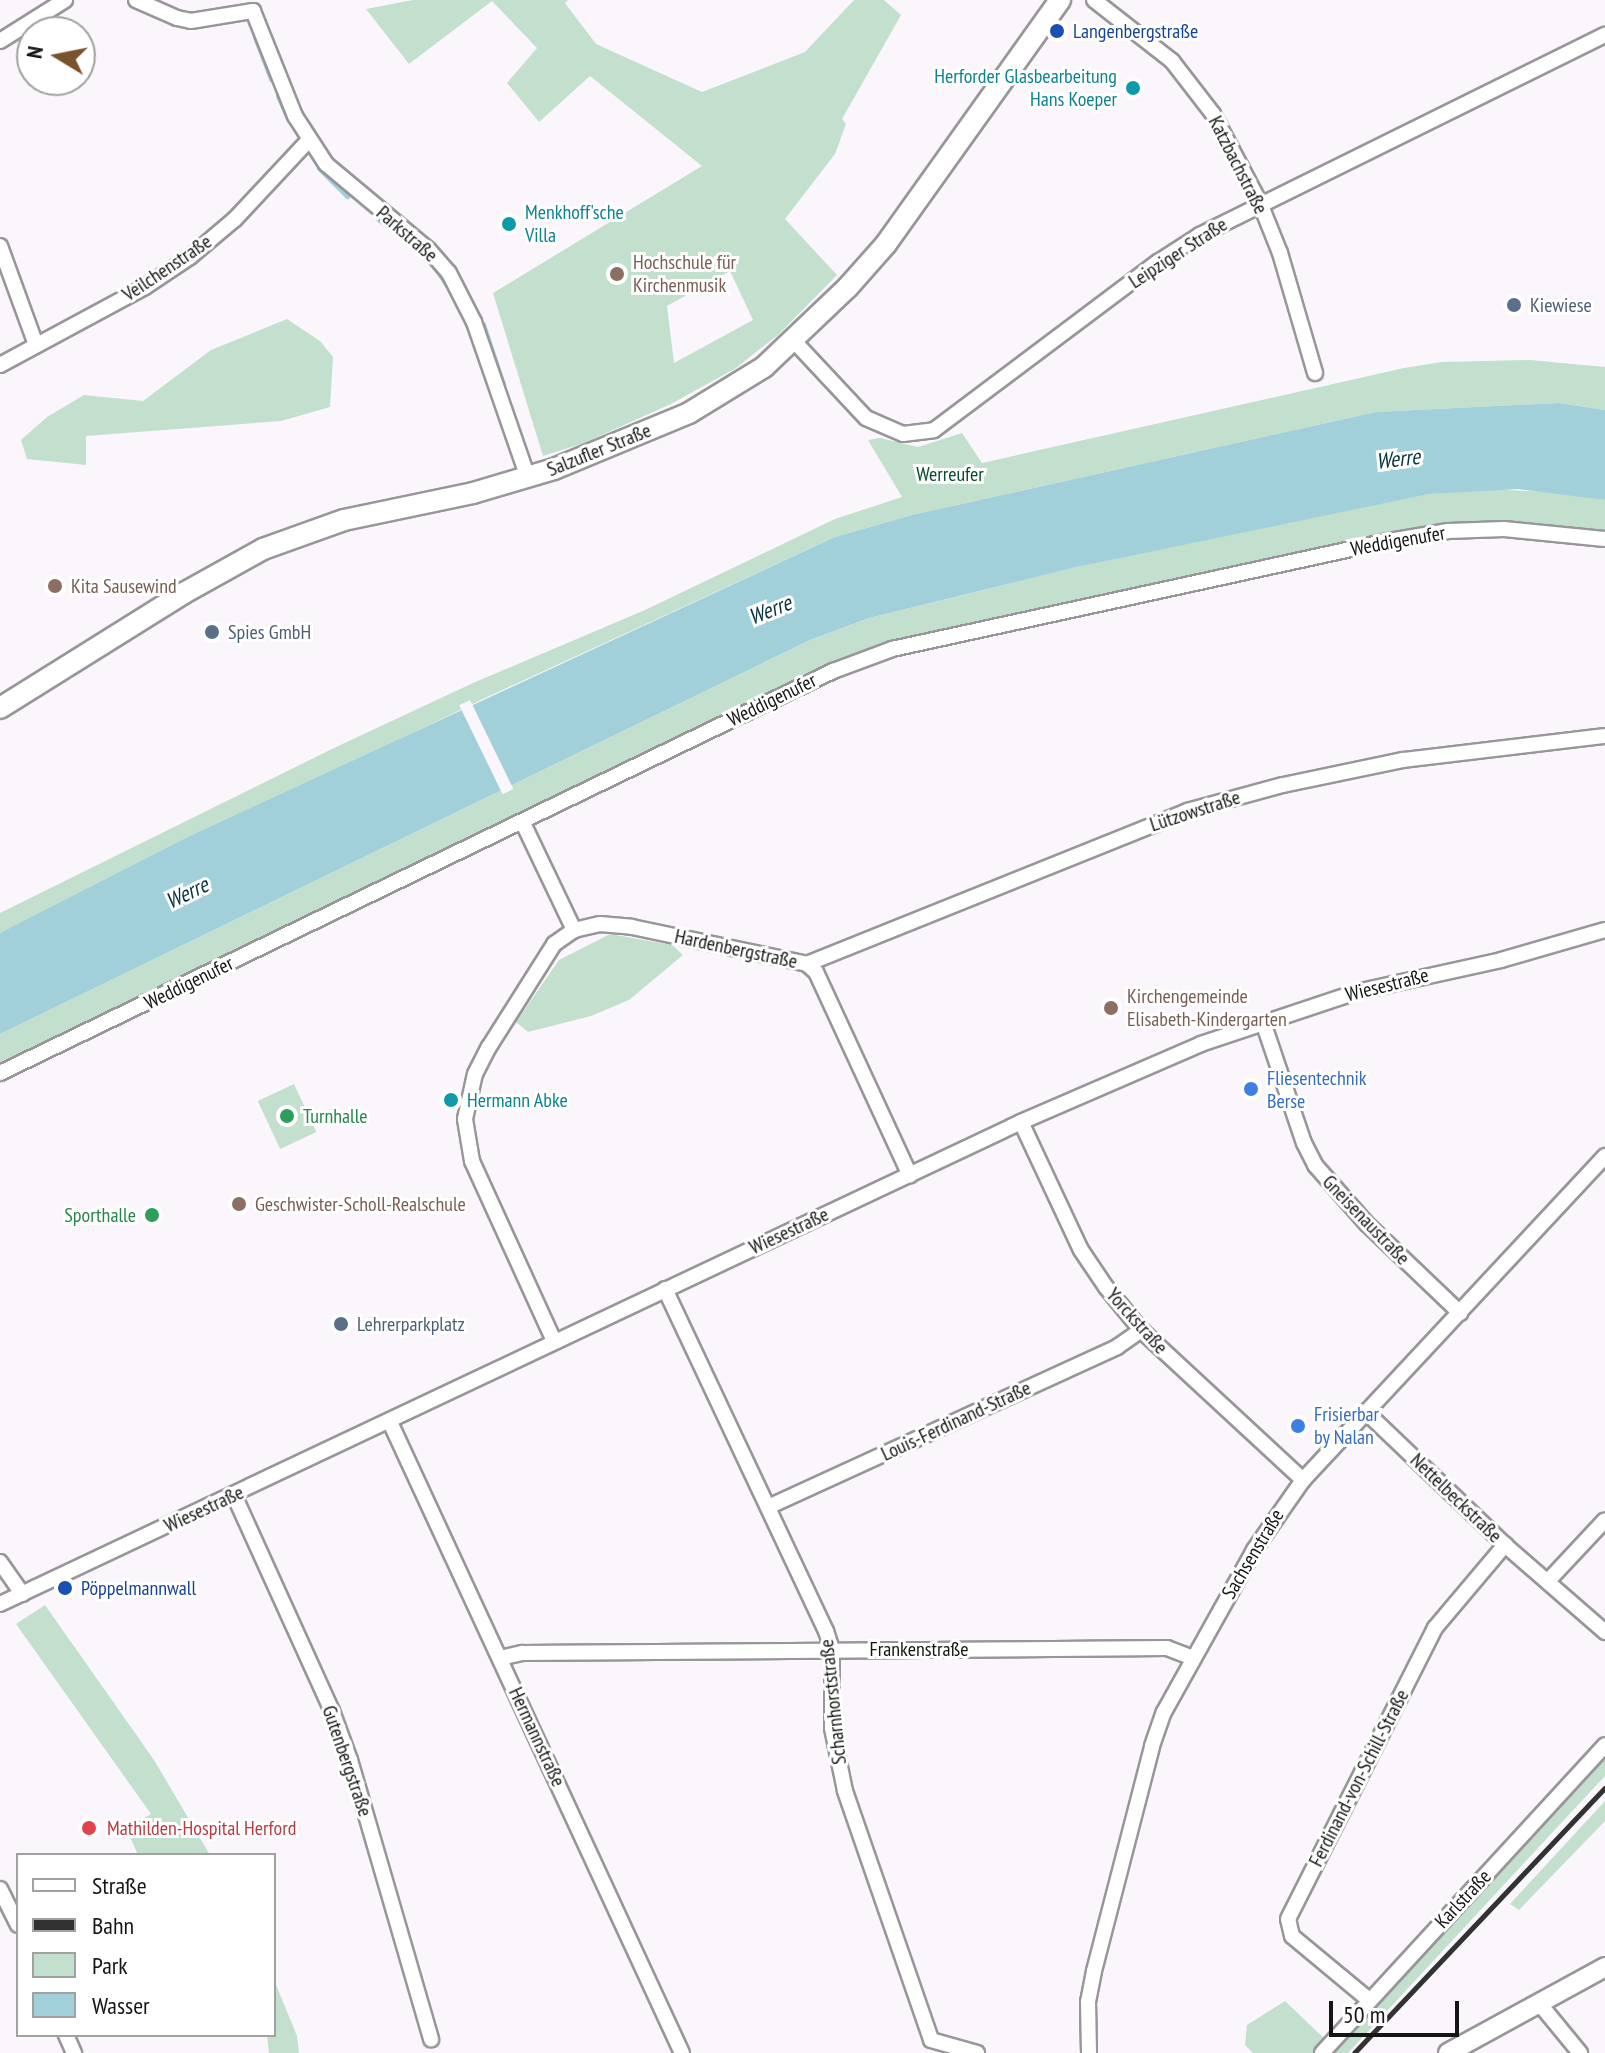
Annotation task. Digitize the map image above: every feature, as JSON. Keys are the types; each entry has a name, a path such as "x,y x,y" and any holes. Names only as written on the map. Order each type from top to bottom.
{"main road":[{"name":"Salzufler Straße","path":"0,708 184,593 276,544 344,520 528,478 689,413 764,367 858,276 919,202 1060,0"}],"street":[{"path":"0,41 65,0"},
{"name":"Parkstraße","path":"136,0 191,21 253,11 295,116 309,140 342,180 429,250 449,273 474,322 528,478"},
{"name":"Katzbachstraße","path":"1094,0 1172,61 1213,114 1260,203 1301,315 1315,373"},
{"name":"Leipziger Straße","path":"794,341 866,418 903,434 934,430 1158,262 1260,203 1605,35"},
{"name":"Veilchenstraße","path":"0,365 145,287 190,257 235,219 309,140"},
{"path":"0,246 36,345"},
{"name":"Weddigenufer","path":"0,1073 833,671 892,649 1383,542 1448,531 1504,529 1605,539"},
{"name":"Lützowstraße","path":"807,964 1187,811 1283,785 1403,760 1605,736"},
{"path":"523,823 574,930 554,944 489,1047 475,1074 465,1119 472,1161 554,1341"},
{"name":"Hardenbergstraße","path":"574,930 600,924 632,927 807,964 816,972 910,1175"},
{"name":"Wiesestraße","path":"0,1604 1021,1122 1201,1044 1356,992 1501,960 1605,930"},
{"name":"Gneisenaustraße","path":"1263,1022 1304,1143 1315,1165 1367,1224 1460,1313"},
{"name":"Yorckstraße","path":"1021,1122 1081,1250 1141,1330 1303,1480"},
{"name":"Sachsenstraße","path":"1089,2053 1088,2002 1094,1971 1152,1746 1164,1712 1254,1550 1303,1480 1605,1156"},
{"name":"Scharnhorststraße","path":"665,1289 832,1650 832,1728 845,1791 931,2040 977,2053"},
{"name":"Louis-Ferdinand-Straße","path":"768,1507 1117,1347 1141,1330"},
{"name":"Nettelbeckstraße","path":"1367,1413 1505,1545 1605,1632"},
{"name":"Hermannstraße","path":"390,1422 682,2053"},
{"name":"Gutenbergstraße","path":"234,1495 332,1711 350,1760 431,2039"},
{"path":"1548,1581 1605,1520"},
{"name":"Ferdinand-von-Schill-Straße","path":"1369,2000 1292,1936 1288,1919 1435,1628 1505,1545"},
{"path":"0,1562 22,1594"},
{"name":"Frankenstraße","path":"500,1658 522,1653 1167,1648 1193,1658"},
{"name":"Karlstraße","path":"1322,2053 1605,1745"},
{"path":"4,1896 16,1921"},
{"path":"1448,2053 1605,1967"},
{"path":"1539,2003 1580,2053"}],"green space":[{"path":"413,0 568,0 565,3 596,44 702,92 805,52 854,0 884,0 901,15 842,119 846,124 835,154 785,219 837,275 779,334 736,368 671,404 584,443 543,456 493,293 702,166 590,76 539,122 507,83 537,48 492,1 409,64 366,9","holes":["730,271 753,320 674,363 667,306"]},
{"path":"287,319 320,341 333,357 330,407 281,421 86,436 86,465 27,459 21,440 47,417 84,395 143,401 211,350"},
{"name":"Werreufer","path":"1530,360 1605,367 1605,410 1559,403 1376,412 912,515 835,537 485,698 0,933 0,913 334,748 473,683 645,610 835,519 902,497 868,440 880,438 918,447 962,433 982,463 1404,368 1442,362"},
{"path":"1479,489 1555,492 1605,500 1605,533 1517,522 1475,524 890,645 827,666 0,1066 0,1034 810,640 869,618 1077,567 1317,515 1429,494"},
{"path":"610,934 672,945 683,955 629,1000 591,1016 528,1032 516,1022 559,960"},
{"name":"Turnhalle","path":"294,1084 316,1132 280,1149 258,1101"},
{"path":"45,1605 154,1760 209,1853 137,1853 126,1828 151,1814 16,1624"},
{"path":"1605,1757 1605,1776 1348,2053 1332,2053"},
{"path":"1605,1801 1605,1821 1519,1910 1510,1904"},
{"path":"276,1985 297,2036 299,2053 269,2053 267,2037 276,2037"},
{"path":"1285,2001 1327,2041 1316,2053 1253,2053 1245,2045 1247,2025"}],"water":[{"name":"Werre","path":"1559,403 1605,410 1605,500 1519,489 1429,494 1077,567 869,618 810,640 0,1034 0,933 186,838 835,537 912,515 1376,412"}],"pier":[{"path":"470,700 513,789 503,794 459,705"}],"waterway":[{"path":"255,37 271,79"},
{"path":"278,96 288,118"},
{"path":"319,168 347,196"},
{"path":"378,219 406,240"},
{"path":"432,263 447,285"},
{"path":"483,324 503,384"}],"railway":[{"path":"1354,2053 1605,1788"}],"place":[{"name":"Langenbergstraße","path":"1057,31"},
{"name":"Herforder Glasbearbeitung Hans Koeper","path":"1133,88"},
{"name":"Menkhoff'sche Villa","path":"509,224"},
{"name":"Hochschule für Kirchenmusik","path":"617,274"},
{"name":"Kiewiese","path":"1514,305"},
{"name":"Kita Sausewind","path":"55,586"},
{"name":"Spies GmbH","path":"212,632"},
{"name":"Kirchengemeinde Elisabeth-Kindergarten","path":"1111,1008"},
{"name":"Fliesentechnik Berse","path":"1251,1089"},
{"name":"Hermann Abke","path":"451,1100"},
{"name":"Turnhalle","path":"287,1116"},
{"name":"Geschwister-Scholl-Realschule","path":"239,1204"},
{"name":"Sporthalle","path":"152,1215"},
{"name":"Lehrerparkplatz","path":"341,1324"},
{"name":"Frisierbar by Nalan","path":"1298,1426"},
{"name":"Pöppelmannwall","path":"65,1588"},
{"name":"Mathilden-Hospital Herford","path":"89,1828"}]}
